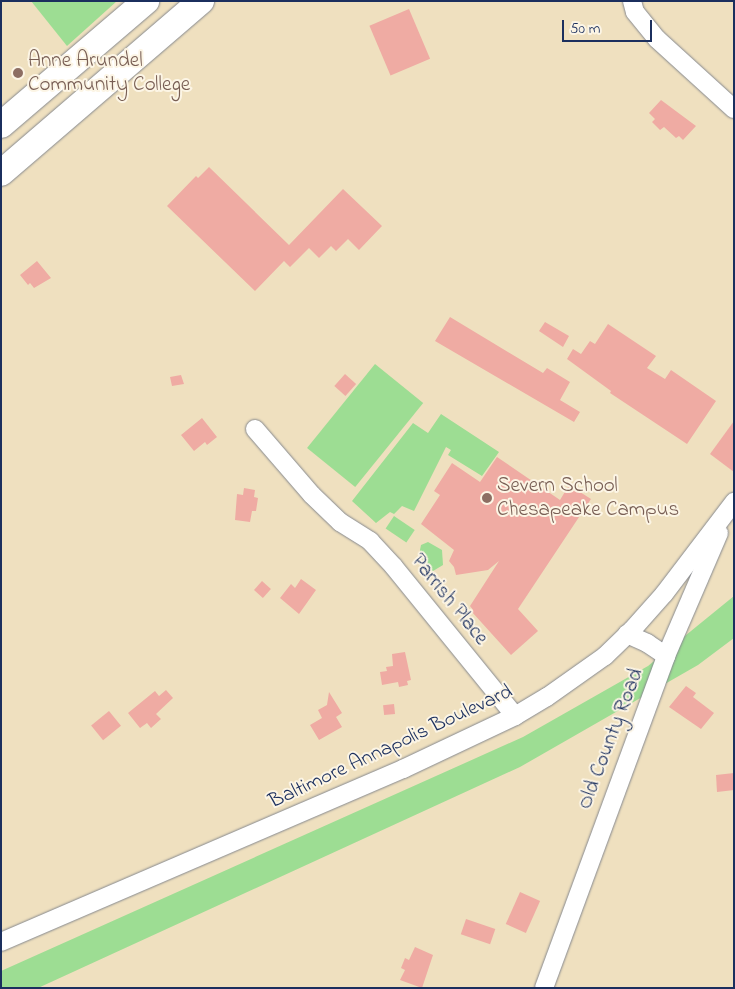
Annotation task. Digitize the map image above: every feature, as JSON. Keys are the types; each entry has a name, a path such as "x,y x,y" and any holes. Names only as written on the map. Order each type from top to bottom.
{"highway":[{"path":"1,125 146,1"},
{"path":"1,173 201,1"}],"street":[{"path":"632,1 635,12 657,39 734,109"},
{"name":"Parrish Place","path":"255,429 312,495 340,522 370,541 394,567 515,716"},
{"name":"Baltimore Annapolis Boulevard","path":"1,942 363,787 515,716 573,680 605,656 664,594 731,506"},
{"name":"Old County Road","path":"544,988 666,656 731,506"},
{"path":"627,634 647,643 666,656"}],"green space":[{"path":"31,1 117,1 67,46"},
{"path":"375,364 423,403 355,487 307,448"},
{"path":"441,414 499,452 482,476 448,455 451,450 446,447 414,511 402,506 394,514 390,512 376,523 352,501 413,423 428,433"},
{"path":"394,516 415,530 406,542 386,528"},
{"path":"428,542 442,550 443,565 433,571 425,567 420,550 421,545"},
{"path":"734,596 734,638 698,665 520,767 38,988 1,988 1,971 523,737 648,666"}],"building":[{"path":"409,9 430,59 391,76 369,26"},
{"path":"661,100 696,126 683,140 679,136 676,138 664,127 660,130 652,122 655,119 649,113"},
{"path":"209,167 289,245 343,189 382,226 359,250 348,239 336,251 331,246 319,258 309,248 290,267 284,261 255,291 167,206 196,176 198,178"},
{"path":"37,261 51,278 34,288 30,283 28,285 20,275"},
{"path":"450,317 543,373 547,368 570,382 560,400 580,412 574,422 435,341"},
{"path":"545,322 569,336 563,347 539,331"},
{"path":"608,324 656,356 647,368 665,379 671,370 716,401 687,444 610,393 611,391 567,359 573,349 581,354 590,341 595,344"},
{"path":"345,374 356,384 345,396 334,386"},
{"path":"181,375 184,384 172,386 170,377"},
{"path":"202,418 217,437 207,445 205,442 194,451 181,435"},
{"path":"734,421 734,472 710,454"},
{"name":"Severn School Chesapeake Campus","path":"497,457 560,500 569,485 591,499 518,609 538,631 511,655 472,612 473,610 470,606 499,561 488,570 456,575 454,567 449,561 454,550 421,524 440,495 434,491 452,463 480,482"},
{"path":"244,488 255,490 254,497 258,498 256,511 252,511 250,522 235,520 237,494 243,495"},
{"path":"301,579 316,590 299,614 280,598 291,584 295,588"},
{"path":"262,581 271,589 263,598 254,590"},
{"path":"405,652 411,680 407,681 408,685 399,687 398,682 382,685 380,672 387,671 386,667 393,666 392,654"},
{"path":"686,686 696,693 693,697 714,713 701,729 669,707"},
{"path":"166,690 173,698 156,714 161,719 151,728 147,723 140,728 128,713 155,691 159,696"},
{"path":"329,692 342,713 336,717 342,727 319,740 310,725 322,718 318,710 327,705"},
{"path":"394,704 395,714 384,715 383,705"},
{"path":"109,711 121,726 103,740 91,725"},
{"path":"734,773 734,790 717,792 716,775"},
{"path":"520,892 540,901 526,933 506,924"},
{"path":"466,919 495,929 490,944 461,934"},
{"path":"415,947 433,955 422,988 400,980 405,970 401,968 405,958 409,960"}],"place":[{"name":"Anne Arundel Community College","path":"18,73"},
{"name":"Severn School Chesapeake Campus","path":"487,498"}]}
